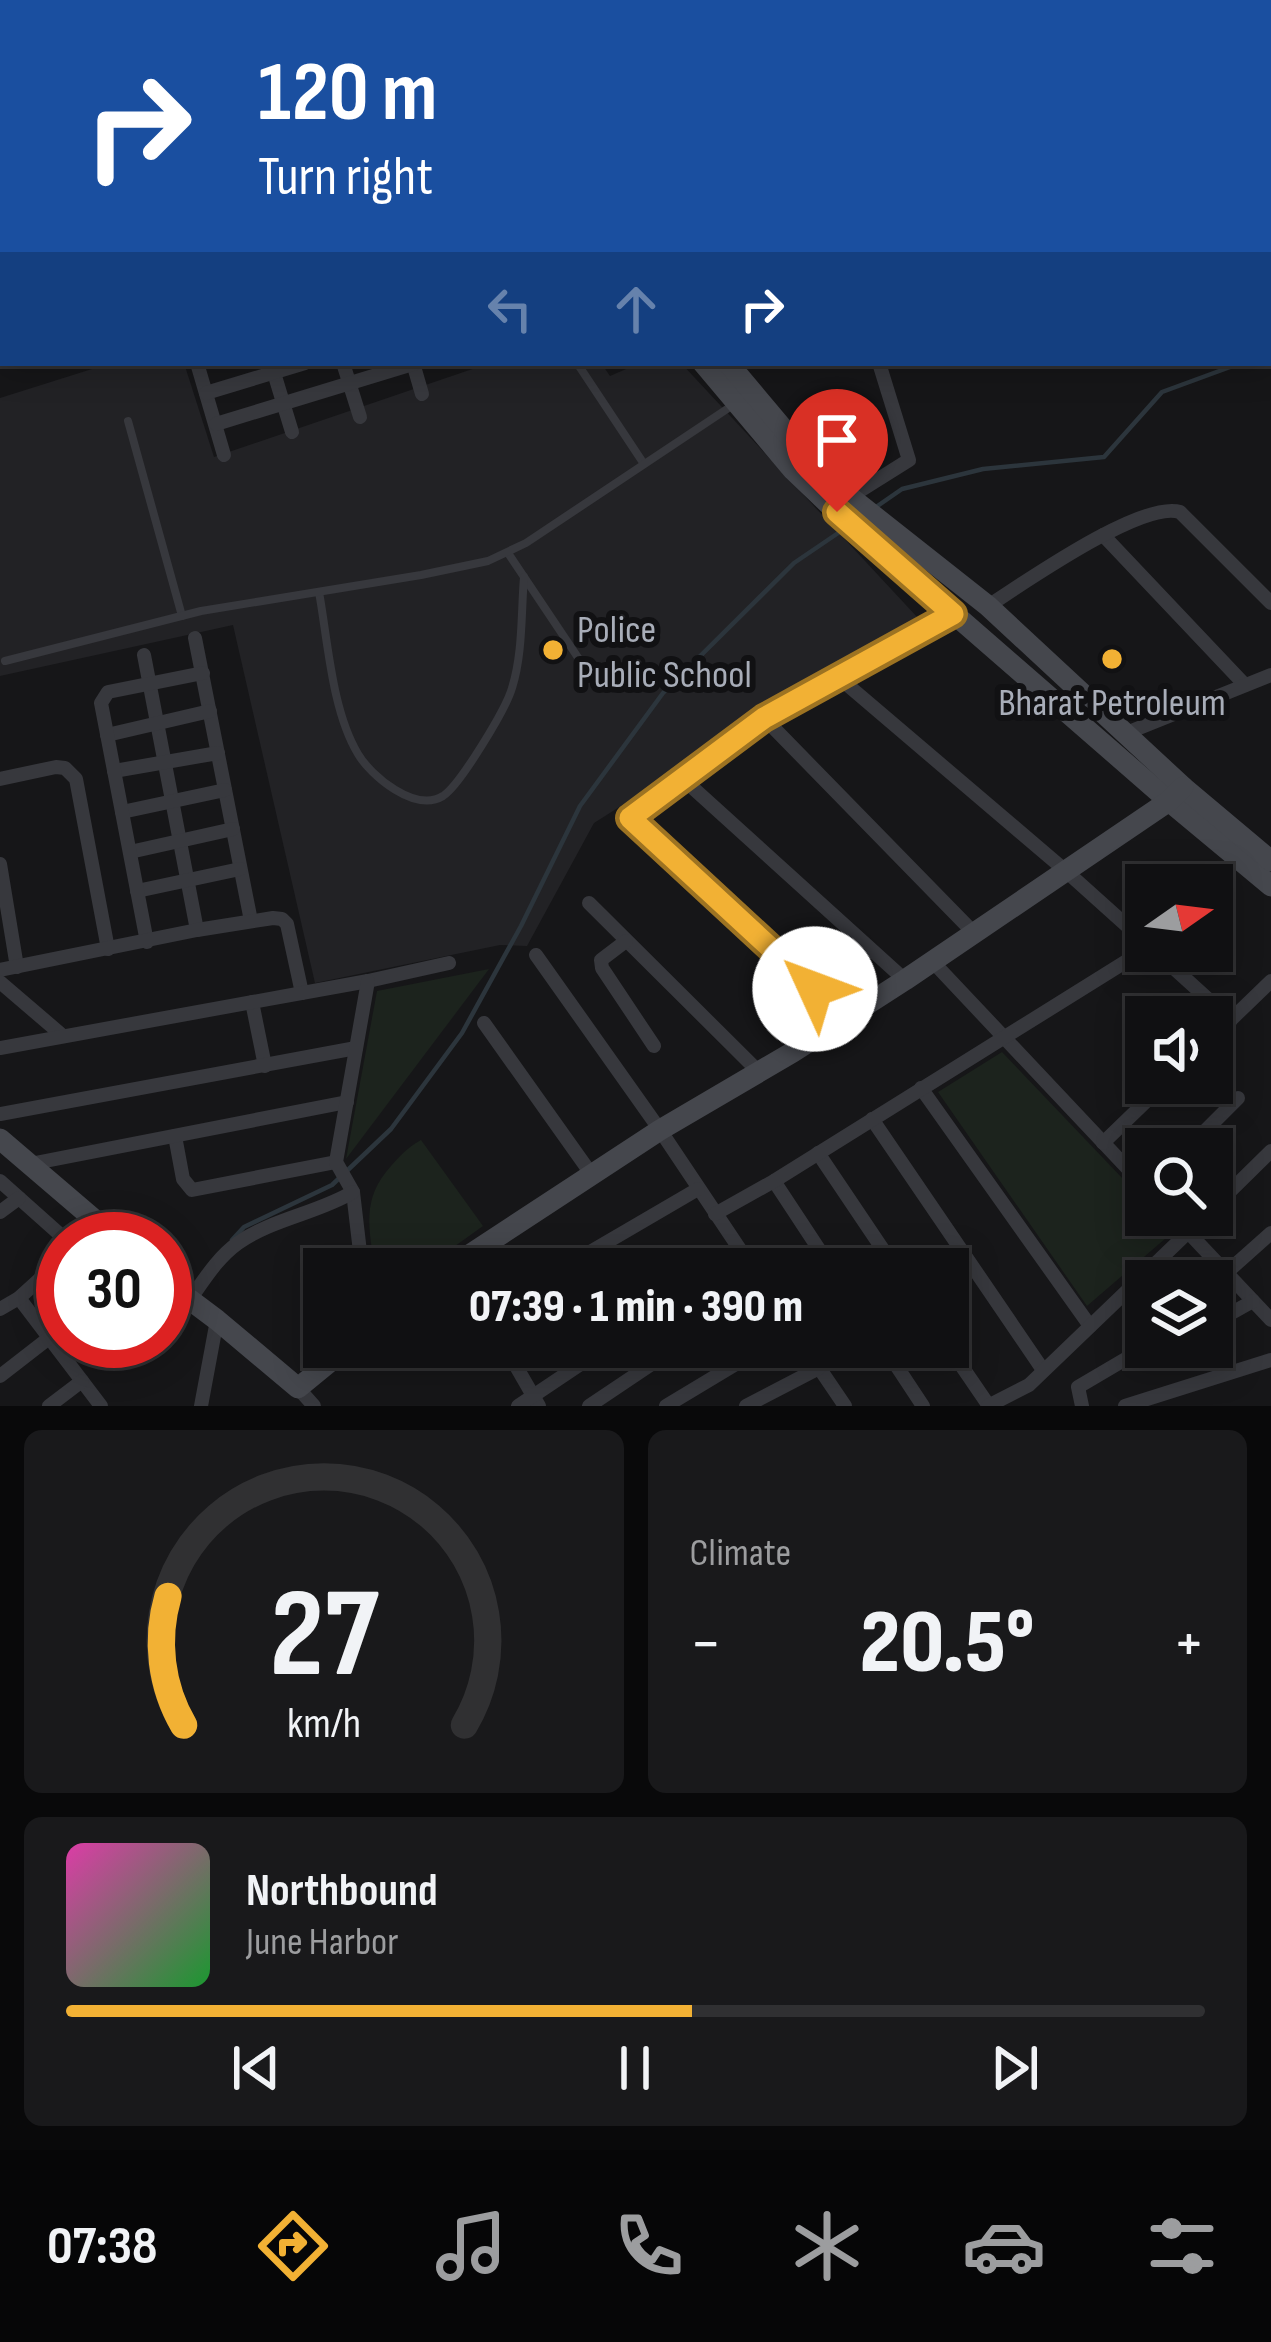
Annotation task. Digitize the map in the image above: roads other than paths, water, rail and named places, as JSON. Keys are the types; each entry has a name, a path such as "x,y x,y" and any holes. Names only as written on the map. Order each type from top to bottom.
{"main road":[{"path":"707,366 806,457 843,504 988,606 1124,734 1176,794 1271,886"},
{"path":"729,366 744,398"},
{"path":"874,530 953,614 1176,794 1271,861"},
{"path":"482,1248 659,1130 933,962 1176,794"},
{"path":"0,1139 78,1212"},
{"path":"192,1304 218,1321 296,1397 326,1368"}],"street":[{"path":"198,366 224,455"},
{"path":"344,366 360,417"},
{"path":"216,424 404,366"},
{"path":"415,366 422,394"},
{"path":"843,504 909,460 880,366"},
{"path":"206,393 273,368 292,433"},
{"path":"988,606 1103,535 1146,514 1171,509 1180,512 1271,603"},
{"path":"1103,535 1245,685"},
{"path":"846,1017 630,818 764,718 953,614"},
{"path":"195,638 251,922"},
{"path":"144,655 196,930"},
{"path":"147,942 101,703 108,692 203,674"},
{"path":"837,676 1125,926"},
{"path":"1124,734 1270,678"},
{"path":"107,735 210,712"},
{"path":"764,718 974,933"},
{"path":"114,771 218,753"},
{"path":"0,779 56,767 65,768 76,779 108,950"},
{"path":"682,778 905,980"},
{"path":"122,812 225,790"},
{"path":"130,852 232,829"},
{"path":"0,864 17,967"},
{"path":"137,891 240,869"},
{"path":"589,904 759,1072"},
{"path":"0,970 273,918 286,924 302,993"},
{"path":"626,940 601,960 602,968 654,1046"},
{"path":"536,955 659,1130 734,1248"},
{"path":"933,962 1125,1166"},
{"path":"715,1214 1125,962"},
{"path":"0,1048 449,963"},
{"path":"1176,972 1204,996"},
{"path":"192,1296 216,1263 244,1239 337,1202 344,1175 347,1102 368,981"},
{"path":"1233,1018 1271,981"},
{"path":"0,982 63,1036"},
{"path":"252,1002 265,1066"},
{"path":"484,1023 592,1175"},
{"path":"0,1114 356,1048"},
{"path":"921,1088 1090,1326"},
{"path":"1208,1128 1238,1098"},
{"path":"30,1164 347,1102"},
{"path":"1103,1142 1143,1104"},
{"path":"872,1119 1043,1370"},
{"path":"175,1136 183,1179 192,1190 344,1175"},
{"path":"1233,1188 1271,1150"},
{"path":"818,1153 882,1248"},
{"path":"344,1175 358,1248"},
{"path":"0,1181 36,1213"},
{"path":"774,1181 818,1248"},
{"path":"597,1248 698,1189"},
{"path":"0,1212 20,1198"},
{"path":"1233,1267 1271,1233"},
{"path":"963,1368 988,1406 1029,1385 1184,1236"},
{"path":"1192,1236 1214,1260"},
{"path":"1233,1281 1269,1314"},
{"path":"0,1309 36,1283"},
{"path":"19,1298 36,1320"},
{"path":"1233,1312 1252,1301"},
{"path":"201,1406 218,1321"},
{"path":"0,1376 36,1349"},
{"path":"1082,1406 1078,1387 1125,1360"},
{"path":"1133,1405 1271,1360"},
{"path":"72,1368 101,1406"},
{"path":"517,1368 536,1401"},
{"path":"518,1406 536,1401 579,1368"},
{"path":"589,1406 646,1368"},
{"path":"666,1406 729,1368"},
{"path":"746,1406 819,1368 845,1406"},
{"path":"898,1368 923,1406"},
{"path":"49,1406 82,1381"},
{"path":"1029,1385 1032,1406"},
{"path":"296,1397 314,1406"}],"lane":[{"path":"579,366 644,464"},
{"path":"5,661 182,616 488,561 508,553 744,398"},
{"path":"128,421 182,616"},
{"path":"508,553 585,668"},
{"path":"319,592 338,696 358,755 387,786 433,800 447,792 499,720 518,661 524,577"}],"waterway":[{"path":"876,507 902,489 983,469 1104,457 1162,392 1233,366"},
{"path":"232,1240 244,1227 332,1185 391,1129 462,1033 580,806 663,693 794,563 847,527"}],"place":[{"name":"Police Public School","path":"553,650"},
{"name":"Bharat Petroleum","path":"1112,659"}]}
